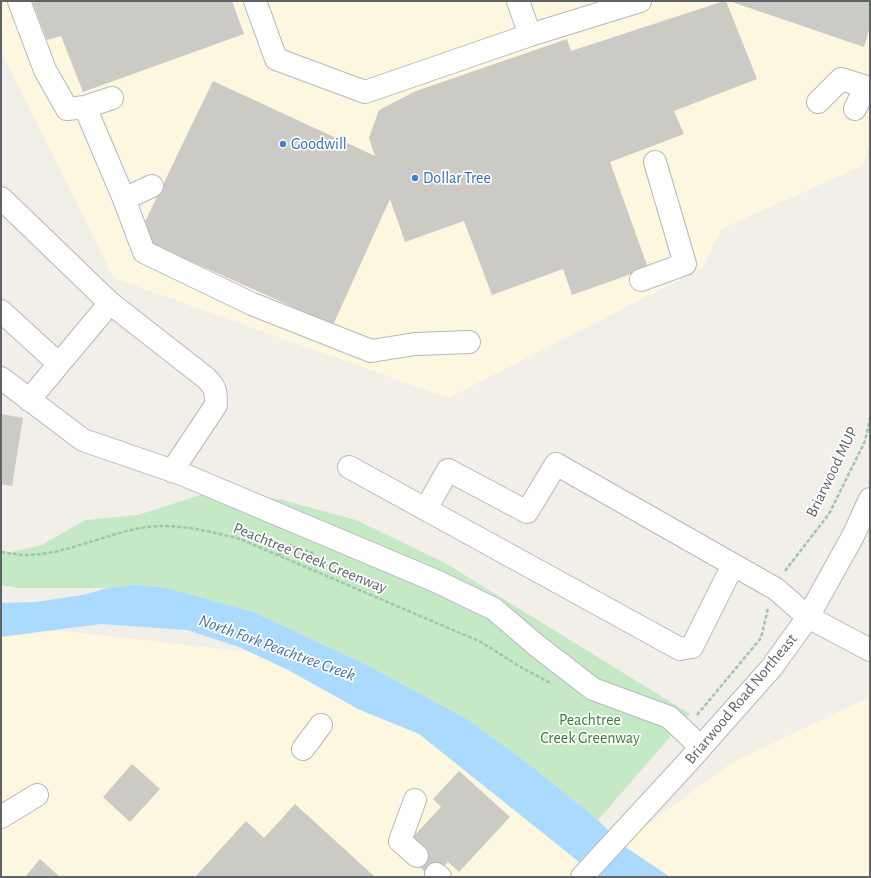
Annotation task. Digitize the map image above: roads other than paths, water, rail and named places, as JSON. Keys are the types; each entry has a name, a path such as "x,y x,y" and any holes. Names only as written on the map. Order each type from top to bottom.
{"street":[{"path":"19,1 45,70 67,109 85,107 112,98"},
{"path":"255,1 276,59 365,92 530,35 640,1"},
{"path":"518,1 530,35"},
{"path":"818,102 841,79 868,87 855,109"},
{"path":"85,107 124,199 144,252 252,304 371,351 416,344 469,342"},
{"path":"641,280 685,264 655,162"},
{"path":"124,199 152,186"},
{"path":"1,198 110,303 206,378 214,386 216,393 216,405 172,471"},
{"path":"28,400 110,303"},
{"path":"1,311 59,364"},
{"path":"1,378 28,400 83,440 172,471 436,581 494,609 536,645 593,689 669,717 701,747"},
{"path":"426,508 448,470 527,512 556,464 776,589 808,617 870,650"},
{"path":"349,467 680,649 692,647 733,565"},
{"name":"Briarwood Road Northeast","path":"582,877 686,764 772,667 808,617 853,536 870,499"},
{"path":"303,749 321,724"},
{"path":"1,817 37,795"},
{"path":"415,800 400,841 417,856"}],"water":[{"name":"North Fork Peachtree Creek","path":"135,585 163,587 254,612 371,667 467,719 529,764 598,820 624,846 670,877 598,877 419,734 360,710 288,670 239,647 187,630 101,624 1,637 1,603 35,602 82,595 108,588"}],"place":[{"name":"Goodwill","path":"283,144"},
{"name":"Dollar Tree","path":"415,178"}],"park label":[{"name":"Peachtree Creek Greenway","path":"590,729"}]}
